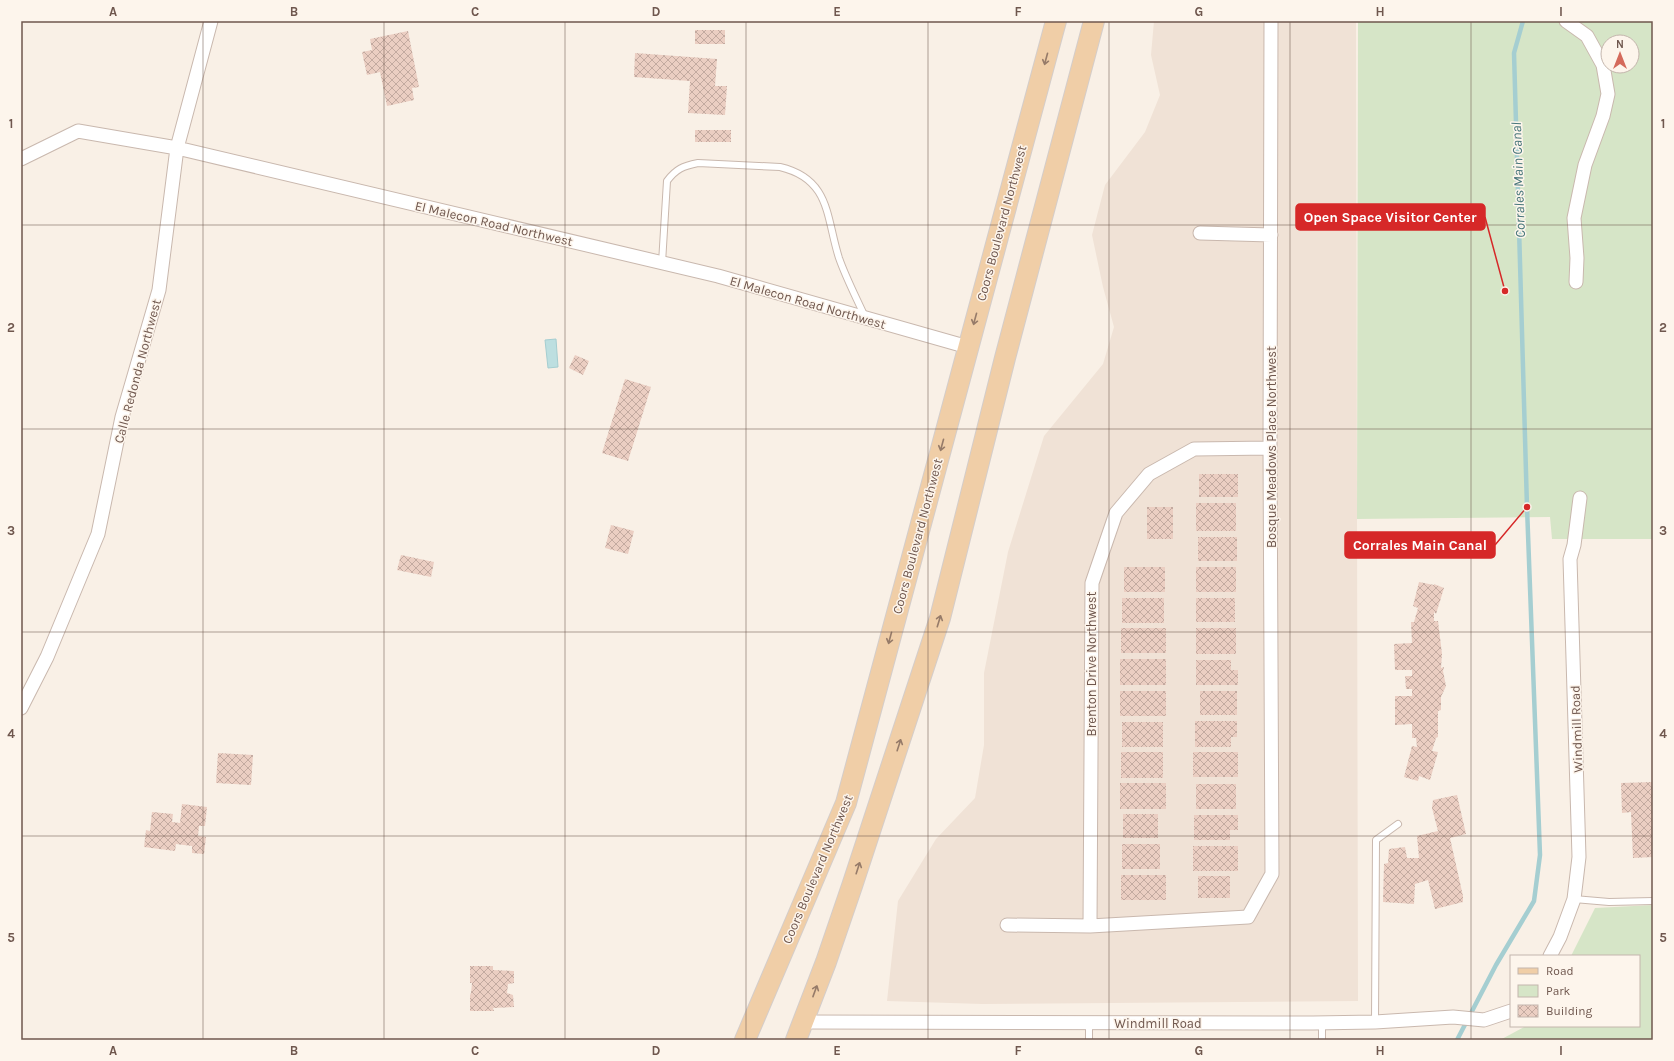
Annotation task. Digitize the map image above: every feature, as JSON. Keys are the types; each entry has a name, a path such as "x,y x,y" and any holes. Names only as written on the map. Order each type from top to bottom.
{"main road":[{"name":"Coors Boulevard Northwest","path":"745,1040 846,803 1056,21"},
{"path":"796,1040 804,1022 852,886 940,618 1005,358 1094,21"}],"street":[{"name":"Calle Redonda Northwest","path":"21,708 47,657 98,534 122,417 159,290 177,148 211,21"},
{"name":"Bosque Meadows Place Northwest","path":"1090,926 1248,917 1272,874 1270,448 1271,21"},
{"path":"1566,21 1587,36 1603,65 1608,94 1603,116 1585,165 1574,218 1577,258 1576,282"},
{"name":"El Malecon Road Northwest","path":"21,159 78,131 177,148 718,276 968,347"},
{"path":"1200,233 1271,234"},
{"name":"Brenton Drive Northwest","path":"1090,926 1092,583 1116,514 1149,474 1194,449 1270,448"},
{"name":"Windmill Road","path":"1550,955 1560,936 1574,899 1579,857 1570,559 1574,545 1580,498"},
{"path":"1008,925 1090,926"},
{"name":"Windmill Road","path":"804,1022 1322,1023 1375,1022 1453,1017 1484,1020 1510,1011"}],"lane":[{"path":"662,263 667,181 673,173 686,166 698,163 780,167 791,170 810,182 823,199 842,267 866,318"},
{"path":"1375,1022 1376,840 1398,824"},
{"path":"1574,899 1609,902 1653,901"},
{"path":"1089,1023 1089,1040"},
{"path":"1322,1023 1322,1040"}],"shaded area":[{"path":"1154,21 1356,21 1358,1001 982,1004 887,1001 898,901 936,839 975,798 984,745 984,673 1008,552 1044,436 1103,364 1114,327 1103,287 1092,235 1105,185 1145,132 1160,95 1151,55"}],"green space":[{"path":"1358,21 1653,21 1653,539 1552,539 1550,517 1357,519"},
{"path":"1653,905 1653,1040 1500,1040 1524,1027 1640,1027 1640,955 1572,955 1595,908"}],"water":[{"path":"556,339 558,367 548,368 545,340"}],"building":[{"path":"695,30 725,30 725,44 695,44"},
{"path":"408,31 419,87 412,88 414,100 387,106 380,72 367,75 362,52 372,50 370,39"},
{"path":"635,53 717,59 715,86 727,86 725,115 688,113 690,81 634,77"},
{"path":"695,130 731,130 731,142 695,142"},
{"path":"575,355 589,361 583,375 569,368"},
{"path":"625,379 651,387 628,461 602,453"},
{"path":"1199,474 1238,474 1238,497 1199,497"},
{"path":"1196,503 1236,503 1236,531 1196,531"},
{"path":"1147,507 1173,507 1173,539 1147,539"},
{"path":"611,525 634,531 628,554 605,548"},
{"path":"1198,537 1237,537 1237,561 1198,561"},
{"path":"401,555 434,562 431,577 397,570"},
{"path":"1124,567 1165,567 1165,592 1124,592"},
{"path":"1196,567 1236,567 1236,592 1196,592"},
{"path":"1419,582 1434,584 1444,588 1436,614 1434,612 1434,621 1438,621 1442,654 1441,668 1444,667 1443,671 1446,686 1441,697 1441,710 1438,711 1438,737 1436,738 1432,751 1438,752 1430,780 1419,776 1418,781 1404,777 1412,746 1417,747 1416,738 1412,738 1412,724 1395,725 1395,696 1412,696 1412,689 1406,689 1405,676 1412,676 1412,670 1395,670 1394,644 1412,643 1411,622 1414,622 1418,608 1413,606"},
{"path":"1122,598 1164,598 1164,623 1122,623"},
{"path":"1196,598 1235,598 1235,622 1196,622"},
{"path":"1121,628 1166,628 1166,653 1121,653"},
{"path":"1196,628 1236,628 1236,654 1196,654"},
{"path":"1120,659 1166,659 1166,685 1120,685"},
{"path":"1196,660 1231,660 1231,670 1238,670 1238,685 1196,685"},
{"path":"1120,691 1166,691 1166,716 1120,716"},
{"path":"1200,691 1237,691 1237,715 1200,715"},
{"path":"1195,721 1237,721 1237,737 1231,737 1231,747 1195,747"},
{"path":"1122,722 1163,722 1163,747 1122,747"},
{"path":"1121,752 1163,752 1163,778 1121,778"},
{"path":"1193,752 1238,752 1238,777 1193,777"},
{"path":"218,753 253,755 251,785 216,783"},
{"path":"1653,782 1653,857 1633,858 1631,812 1622,813 1621,783"},
{"path":"1120,783 1166,783 1166,809 1120,809"},
{"path":"1196,784 1236,784 1236,809 1196,809"},
{"path":"1457,795 1466,834 1450,838 1463,902 1435,909 1428,880 1415,884 1414,904 1383,902 1384,864 1388,863 1389,849 1405,847 1407,858 1419,858 1417,836 1438,831 1432,808 1433,800"},
{"path":"182,804 207,807 205,826 199,826 198,836 206,837 204,854 192,853 192,846 176,844 175,851 144,847 146,830 150,831 152,812 173,814 172,822 180,823"},
{"path":"1123,814 1158,814 1158,838 1123,838"},
{"path":"1194,815 1238,815 1238,830 1230,830 1230,840 1194,840"},
{"path":"1122,844 1160,844 1160,869 1122,869"},
{"path":"1193,846 1238,846 1238,871 1193,871"},
{"path":"1121,875 1166,875 1166,900 1121,900"},
{"path":"1198,876 1230,876 1230,898 1198,898"},
{"path":"470,966 493,966 493,970 514,971 514,983 508,984 507,993 513,995 514,1007 493,1008 494,1011 470,1011 472,983 470,983"}],"waterway":[{"name":"Corrales Main Canal","path":"1457,1040 1496,965 1534,901 1540,855 1527,507 1514,53 1523,21"}],"place":[{"name":"Open Space Visitor Center","path":"1505,291"},
{"name":"Corrales Main Canal","path":"1527,507"}]}
